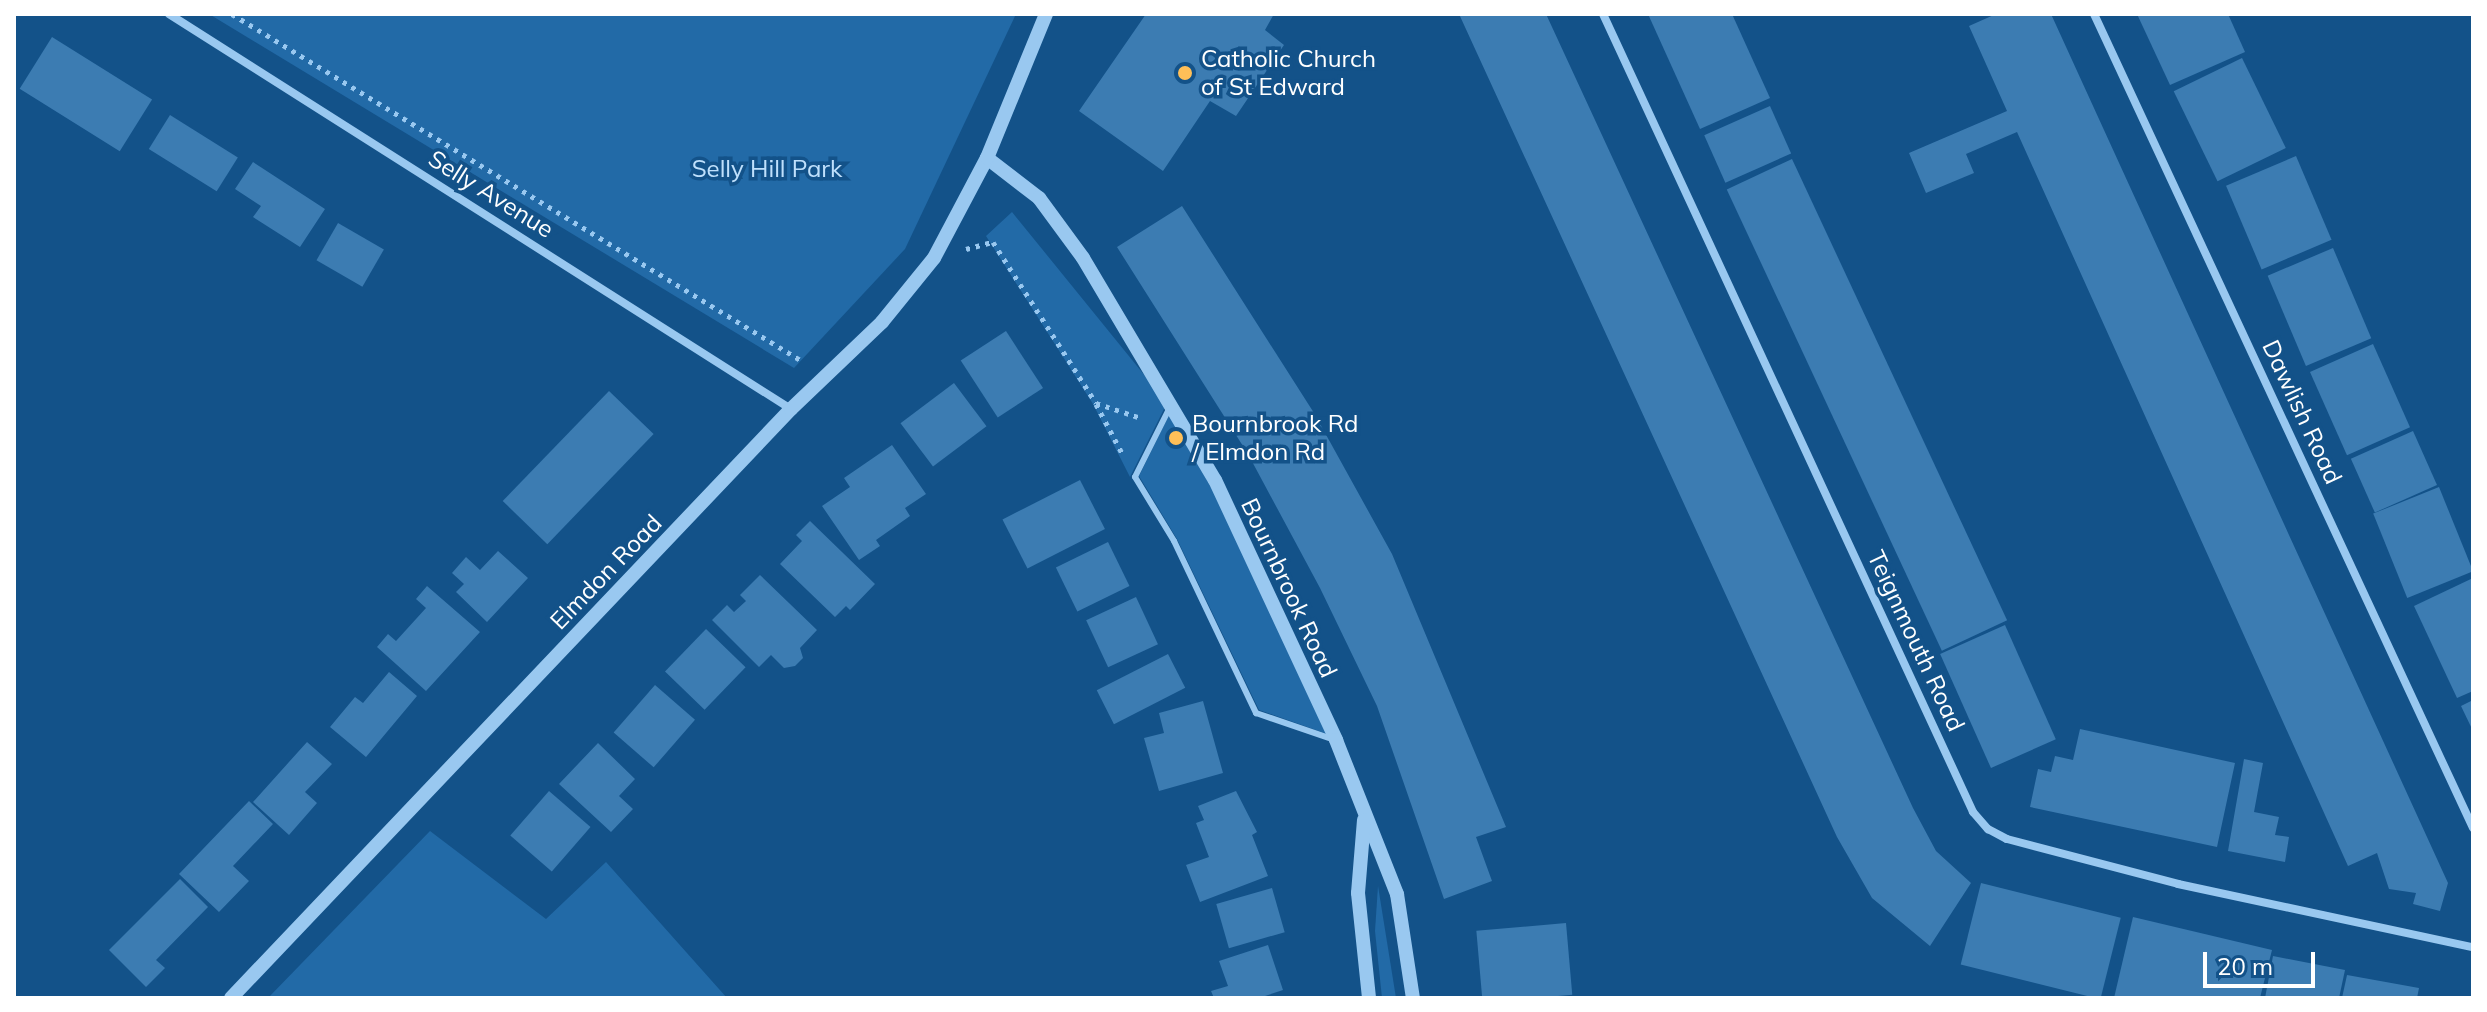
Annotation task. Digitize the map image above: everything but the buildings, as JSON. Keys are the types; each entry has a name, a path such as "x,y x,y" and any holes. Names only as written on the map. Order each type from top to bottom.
{"street":[{"name":"Selly Avenue","path":"169,14 791,409"},
{"name":"Elmdon Road","path":"231,998 791,409 882,322 934,258 987,158 1046,14"},
{"name":"Teignmouth Road","path":"1603,14 1973,812 1988,829 2007,839 2178,884 2473,947"},
{"name":"Dawlish Road","path":"2094,14 2473,828"},
{"name":"Bournbrook Road","path":"987,158 1039,198 1083,258 1215,480 1336,740 1397,894 1413,998"},
{"name":"Bournbrook Road","path":"1364,816 1358,893 1369,998"}],"lane":[{"path":"1172,403 1135,477 1174,541 1256,713 1336,740"}],"path":[{"path":"232,14 827,377"},
{"path":"934,258 993,242 1096,403 1135,477"},
{"path":"1096,403 1161,424"}],"green space":[{"name":"Selly Hill Park","path":"209,14 1016,14 905,249 794,368"},
{"path":"1012,212 1167,403 1130,477 1093,404 986,236"},
{"path":"1172,409 1212,481 1330,735 1259,710 1177,539 1139,476"},
{"path":"430,831 546,919 606,862 727,998 268,998"},
{"path":"1378,886 1396,998 1382,998 1375,931"}],"place":[{"name":"Catholic Church of St Edward","path":"1185,73"},
{"name":"Bournbrook Rd / Elmdon Rd","path":"1176,438"}]}
